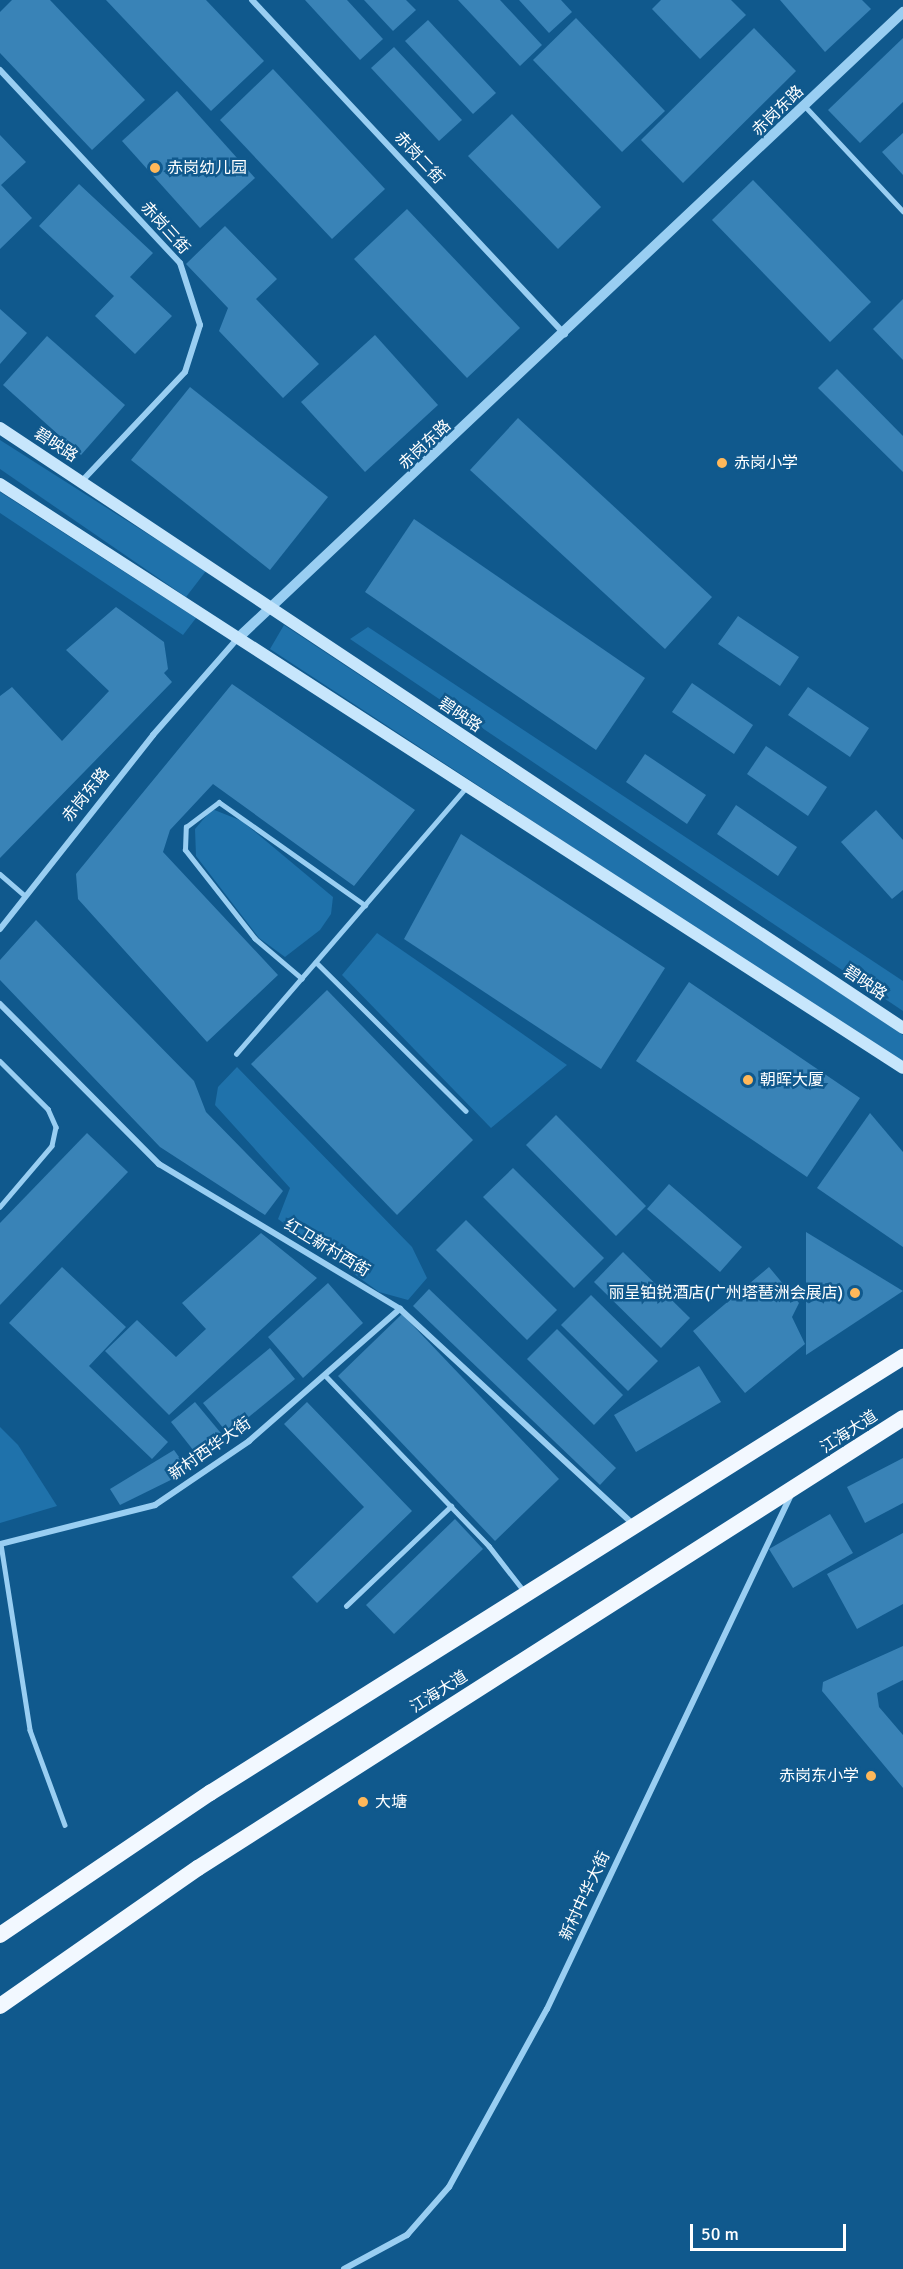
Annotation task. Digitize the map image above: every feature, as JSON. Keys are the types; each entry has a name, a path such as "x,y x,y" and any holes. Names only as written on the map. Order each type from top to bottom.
{"highway":[{"name":"江海大道","path":"0,1935 210,1793 903,1357"},
{"name":"江海大道","path":"0,2006 207,1862 903,1419"}],"main road":[{"name":"碧映路","path":"0,428 903,1028"},
{"path":"0,484 466,788 903,1068"}],"street":[{"name":"赤岗二街","path":"252,0 565,335"},
{"name":"赤岗东路","path":"0,929 237,639 565,335 903,12"},
{"name":"赤岗三街","path":"0,70 180,263 200,325 185,372 81,482"},
{"name":"红卫新村西街","path":"0,1004 159,1164 400,1309 635,1526"},
{"name":"新村西华大街","path":"1,1544 155,1504 249,1441 400,1309"},
{"name":"新村中华大街","path":"344,2269 407,2235 449,2187 547,2009 794,1489"}],"lane":[{"path":"805,106 903,211"},
{"path":"236,1054 466,788"},
{"path":"302,978 255,939 185,850 186,827 219,802 365,905"},
{"path":"0,873 25,897"},
{"path":"316,962 466,1111"},
{"path":"0,1061 48,1109 56,1127 52,1146 0,1207"},
{"path":"325,1375 451,1506 526,1594"},
{"path":"346,1606 451,1506"},
{"path":"1,1544 30,1731 65,1825"}],"shaded area":[{"path":"0,440 206,571 186,597 0,469"},
{"path":"0,492 196,618 183,635 0,513"},
{"path":"284,625 903,1035 903,1064 270,649"},
{"path":"368,627 903,981 903,1011 350,639"},
{"path":"212,809 242,821 333,897 331,914 320,930 285,957 259,938 196,856 195,829"},
{"path":"377,933 567,1065 491,1128 342,975"},
{"path":"237,1067 412,1247 427,1278 408,1300 379,1292 278,1219 290,1188 215,1105 218,1087"},
{"path":"0,1427 18,1445 57,1506 0,1523"}],"building":[{"path":"12,0 50,0 145,100 92,150 0,53 0,12"},
{"path":"106,0 206,0 264,61 211,111"},
{"path":"305,0 347,0 383,39 360,60"},
{"path":"364,0 406,0 416,10 393,31"},
{"path":"458,0 500,0 542,45 520,66"},
{"path":"519,0 561,0 572,12 549,33"},
{"path":"661,0 731,0 746,15 700,59 652,9"},
{"path":"780,0 862,0 871,9 825,52"},
{"path":"576,18 665,111 622,152 533,60"},
{"path":"428,20 496,93 473,114 405,41"},
{"path":"754,28 796,71 683,183 641,140"},
{"path":"903,38 903,102 860,143 828,110"},
{"path":"394,47 462,120 439,141 371,68"},
{"path":"273,69 385,189 332,239 220,120"},
{"path":"177,91 255,178 200,228 122,141"},
{"path":"512,114 601,207 558,249 468,156"},
{"path":"903,133 903,175 882,152"},
{"path":"0,135 26,162 1,185 32,218 0,249"},
{"path":"753,180 871,302 830,342 712,220"},
{"path":"79,184 153,253 130,277 172,316 135,354 95,316 114,296 39,226"},
{"path":"407,209 520,328 467,378 354,259"},
{"path":"225,226 277,279 256,299 319,364 283,398 219,331 228,308 186,264"},
{"path":"903,299 903,360 873,329"},
{"path":"0,309 27,333 0,364"},
{"path":"375,335 438,405 365,472 301,402"},
{"path":"47,336 125,405 81,455 3,385"},
{"path":"837,369 903,436 903,472 818,388"},
{"path":"190,387 328,497 270,570 131,460"},
{"path":"518,418 712,597 665,649 470,470"},
{"path":"414,519 645,678 596,750 365,592"},
{"path":"116,607 164,642 168,669 164,673 172,682 0,858 0,696 12,687 62,741 109,691 66,650"},
{"path":"738,616 799,657 780,686 718,644"},
{"path":"692,683 753,725 734,754 672,712"},
{"path":"232,684 415,810 354,886 213,784 170,830 163,852 278,975 207,1042 78,899 76,874"},
{"path":"808,687 869,728 850,757 788,715"},
{"path":"766,746 827,787 808,816 747,774"},
{"path":"645,754 706,795 687,824 626,782"},
{"path":"736,805 797,847 778,876 717,834"},
{"path":"876,810 903,840 903,890 892,899 841,842"},
{"path":"461,834 665,968 601,1069 404,939"},
{"path":"36,920 194,1081 206,1112 283,1191 265,1215 160,1147 0,980 0,960"},
{"name":"朝晖大厦","path":"689,982 860,1098 807,1177 636,1061"},
{"path":"327,990 473,1140 397,1215 251,1064"},
{"path":"870,1113 903,1152 903,1247 817,1188"},
{"path":"556,1115 646,1206 616,1236 526,1145"},
{"path":"87,1133 128,1172 0,1305 0,1223"},
{"path":"513,1168 604,1258 574,1288 483,1197"},
{"path":"669,1184 742,1247 720,1272 647,1209"},
{"path":"466,1220 557,1310 527,1340 436,1250"},
{"name":"丽呈铂锐酒店(广州塔琶洲会展店)","path":"806,1232 903,1291 806,1355"},
{"path":"261,1233 317,1278 169,1415 105,1351 137,1320 176,1357 206,1329 182,1303"},
{"path":"623,1252 690,1318 661,1348 594,1282"},
{"path":"62,1267 126,1327 89,1366 168,1442 152,1459 9,1323"},
{"path":"769,1267 799,1303 792,1317 805,1344 745,1393 693,1331"},
{"path":"328,1283 363,1323 303,1378 268,1337"},
{"path":"429,1289 616,1468 600,1485 413,1306"},
{"path":"591,1295 658,1361 628,1391 561,1325"},
{"path":"402,1314 559,1479 495,1541 338,1376"},
{"path":"557,1329 623,1395 594,1425 527,1359"},
{"path":"270,1348 295,1379 228,1434 203,1403"},
{"path":"699,1366 721,1402 636,1452 614,1415"},
{"path":"195,1402 225,1438 201,1460 171,1422"},
{"path":"307,1402 412,1511 317,1603 292,1577 364,1507 284,1424"},
{"path":"174,1450 189,1471 120,1505 110,1489"},
{"path":"903,1458 903,1503 865,1523 847,1487"},
{"path":"830,1514 853,1553 793,1588 769,1549"},
{"path":"455,1519 483,1549 394,1634 366,1605"},
{"path":"903,1533 903,1604 857,1629 827,1574"},
{"path":"903,1646 903,1680 877,1693 879,1707 903,1735 903,1788 822,1691 823,1682"}],"place":[{"name":"赤岗幼儿园","path":"155,168"},
{"name":"赤岗小学","path":"722,463"},
{"name":"朝晖大厦","path":"748,1080"},
{"name":"丽呈铂锐酒店(广州塔琶洲会展店)","path":"855,1293"},
{"name":"赤岗东小学","path":"871,1776"},
{"name":"大塘","path":"363,1802"}]}
